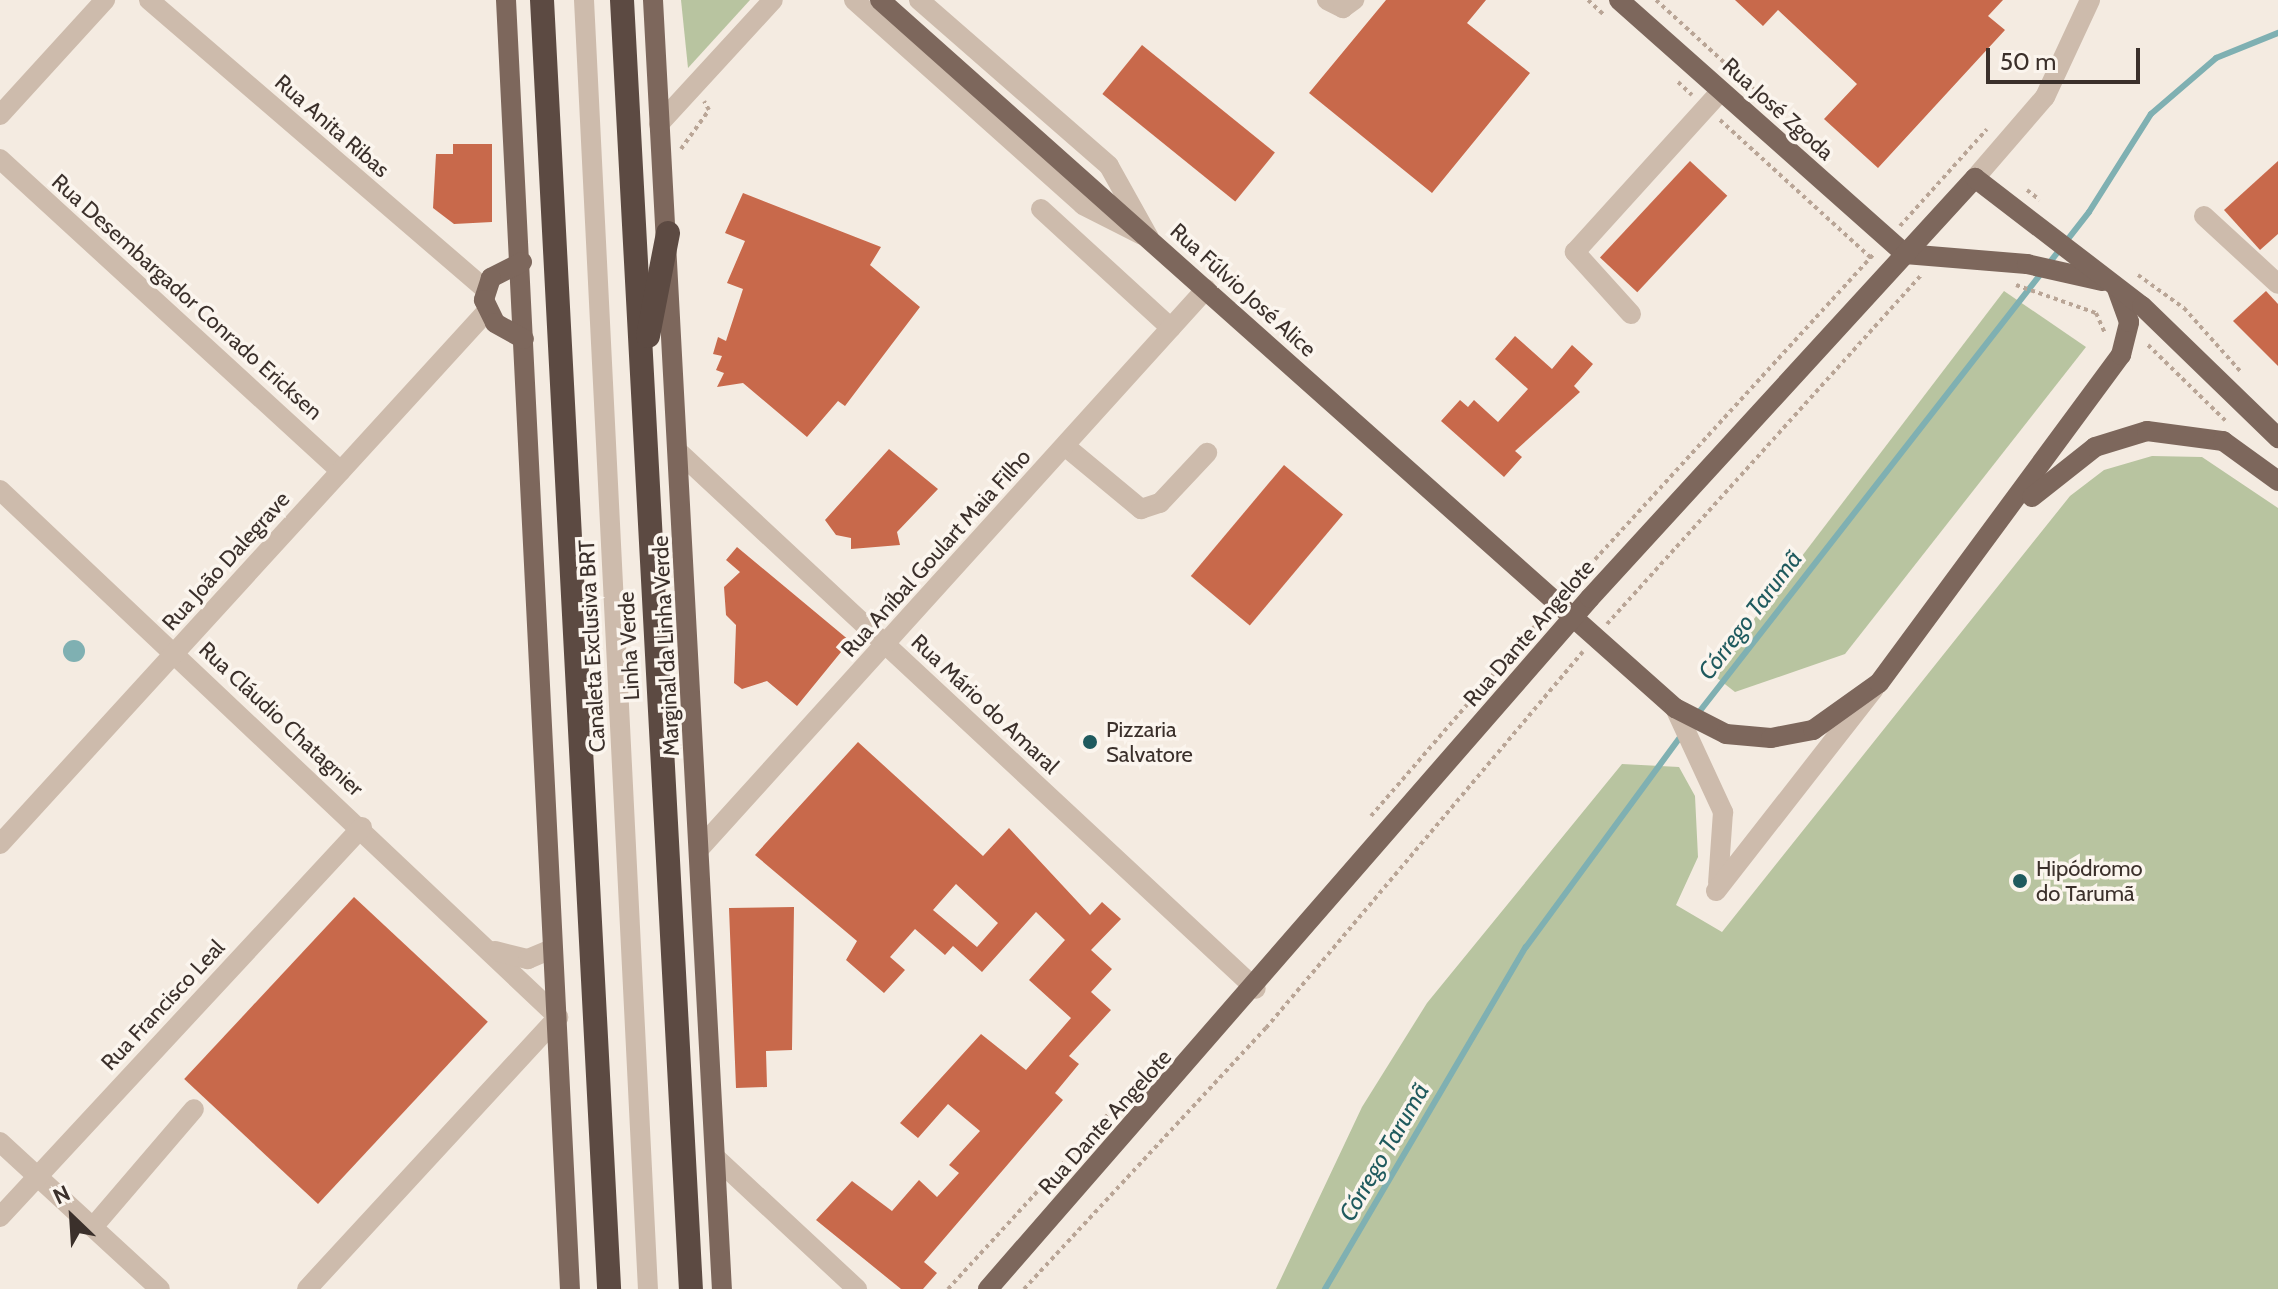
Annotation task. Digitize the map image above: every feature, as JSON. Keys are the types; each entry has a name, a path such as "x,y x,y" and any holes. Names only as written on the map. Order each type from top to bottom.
{"highway":[{"path":"542,0 609,1289"},
{"name":"Linha Verde","path":"622,0 691,1289"},
{"path":"641,378 668,233"}],"main road":[{"path":"506,0 522,262 570,1289"},
{"name":"Marginal da Linha Verde","path":"653,0 681,454 722,1289"},
{"name":"Rua Fúlvio José Alice","path":"880,0 1675,708 1701,735 1747,738 1793,736 1835,719 1879,683 2010,515"},
{"name":"Rua José Zgoda","path":"1619,0 1905,254"},
{"path":"1975,178 2047,235 2074,266 2113,286 2278,438"},
{"name":"Rua Dante Angelote","path":"988,1289 1256,989 1573,618 1975,178"},
{"path":"1905,254 2074,266"},
{"path":"522,262 500,269 484,288 487,311 524,339"},
{"path":"2010,515 2121,355 2129,322 2113,286"},
{"path":"2010,515 2095,447 2147,431 2223,441 2278,481"}],"street":[{"path":"0,115 105,0"},
{"name":"Rua Anita Ribas","path":"149,0 484,288"},
{"name":"Canaleta Exclusiva BRT","path":"584,0 648,1289"},
{"path":"659,124 773,0"},
{"path":"854,0 1083,205 1149,238"},
{"path":"919,0 1109,166 1149,238"},
{"path":"1327,0 1343,8 1354,0"},
{"name":"Rua Dante Angelote","path":"1975,178 2045,97 2090,0"},
{"path":"1631,314 1575,252 1721,91"},
{"name":"Rua Desembargador Conrado Ericksen","path":"0,159 341,471"},
{"path":"1041,209 1171,328"},
{"path":"2204,216 2278,284"},
{"name":"Rua Aníbal Goulart Maia Filho","path":"700,848 1206,289"},
{"name":"Rua João Dalegrave","path":"5,829 175,653 487,311"},
{"path":"1065,446 1141,509 1160,503 1207,453"},
{"name":"Rua Mário do Amaral","path":"681,454 1256,989"},
{"name":"Rua Cláudio Chatagnier","path":"0,490 495,951 558,1017"},
{"path":"1701,735 1723,812 1716,891 1879,683"},
{"name":"Rua Francisco Leal","path":"0,1217 362,827"},
{"path":"495,951 528,959 552,949"},
{"path":"307,1289 558,1017"},
{"path":"517,1061 561,1065"},
{"path":"93,1227 194,1109"},
{"path":"0,1142 160,1289"},
{"path":"715,1157 857,1289"}],"path":[{"path":"1588,0 1609,20"},
{"path":"1573,583 1871,258 1674,79"},
{"path":"1901,225 1987,129"},
{"path":"1612,618 1929,266"},
{"path":"2012,283 2096,313 2104,342"},
{"path":"2148,345 2231,425"},
{"path":"1024,1289 1266,1028 1576,661"},
{"path":"948,1289 1170,1046"}],"green space":[{"path":"681,0 750,0 688,68"},
{"path":"2004,291 2086,347 1845,654 1735,692 1712,674"},
{"name":"Hipódromo do Tarumã","path":"2152,456 2202,457 2278,508 2278,1289 1276,1289 1362,1107 1427,1003 1622,764 1679,767 1695,796 1698,857 1676,905 1722,932 2070,496 2104,470"}],"water":[{"path":"74,640 82,643 85,651 82,659 74,662 66,659 63,651 66,643"}],"building":[{"path":"1386,0 1486,0 1467,23 1530,73 1432,193 1309,93"},
{"path":"1735,0 2003,0 1988,16 2005,30 1878,168 1824,119 1857,84 1778,10 1763,26"},
{"path":"1142,45 1275,153 1235,202 1102,94"},
{"path":"453,144 492,144 492,222 454,224 433,208 436,154 453,154"},
{"path":"1690,161 1727,196 1637,292 1600,258"},
{"path":"2278,161 2278,234 2260,250 2224,210"},
{"path":"743,193 881,247 870,265 920,307 845,406 838,401 807,437 743,383 717,387 724,373 716,370 722,356 713,354 718,337 726,341 743,289 727,283 745,241 725,233"},
{"path":"2266,291 2278,304 2278,366 2233,321"},
{"path":"1515,336 1552,369 1572,345 1593,364 1574,386 1580,392 1515,451 1522,457 1504,477 1441,421 1460,400 1468,407 1474,400 1498,422 1528,389 1495,359"},
{"path":"889,449 938,489 897,532 900,545 851,549 851,538 836,535 825,520"},
{"path":"1284,465 1343,514 1250,626 1191,576"},
{"path":"737,547 850,641 797,706 767,681 742,689 734,683 736,625 726,615 724,587 740,572 726,560"},
{"path":"858,742 983,856 1009,828 1090,915 1102,902 1121,919 1091,950 1112,969 1091,992 1111,1010 1069,1056 1079,1064 1055,1093 1063,1100 924,1262 937,1273 923,1289 901,1289 816,1220 852,1181 892,1211 919,1180 937,1197 959,1173 949,1165 980,1131 948,1104 918,1138 900,1123 981,1034 1026,1070 1071,1018 1029,980 1065,940 1036,912 982,972 953,946 945,955 915,929 890,957 905,970 884,993 846,960 857,941 755,855","holes":["956,884 998,923 977,947 933,910"]},
{"path":"354,897 488,1022 318,1204 184,1079"},
{"path":"794,907 792,1050 766,1051 767,1087 736,1088 729,908"}],"waterway":[{"name":"Córrego Tarumã","path":"1696,716 2089,212 2151,114 2216,58 2278,33"},
{"name":"Córrego Tarumã","path":"1325,1289 1526,947 1682,735"}],"place":[{"name":"Pizzaria Salvatore","path":"1090,742"},
{"name":"Hipódromo do Tarumã","path":"2020,881"}]}
